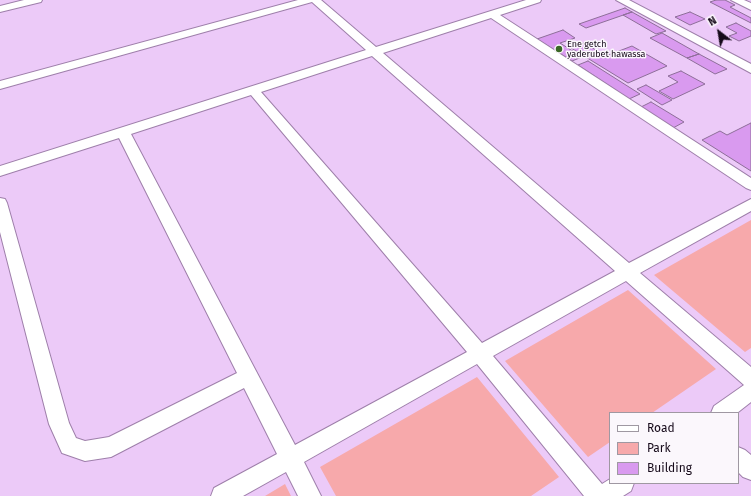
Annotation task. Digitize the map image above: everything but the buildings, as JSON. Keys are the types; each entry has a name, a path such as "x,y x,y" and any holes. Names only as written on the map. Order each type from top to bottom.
{"street":[{"path":"0,8 37,0"},
{"path":"0,85 309,0"},
{"path":"315,0 751,379"},
{"path":"0,171 536,0"},
{"path":"621,0 751,69"},
{"path":"736,0 751,7"},
{"path":"492,14 751,185"},
{"path":"253,90 480,354 598,496"},
{"path":"123,132 310,496"},
{"path":"0,203 59,424 69,446 85,450 111,447 249,376"},
{"path":"222,496 751,204"},
{"path":"722,412 751,391"},
{"path":"739,458 751,470"},
{"path":"604,496 622,484"}],"green space":[{"path":"751,220 751,348 745,352 654,275"},
{"path":"628,290 716,369 653,412 609,412 609,443 588,457 505,361"},
{"path":"477,377 559,477 531,496 336,496 320,467"},
{"path":"285,484 291,496 265,496"}],"place":[{"name":"Ene getch yaderubet hawassa","path":"559,49"}]}
